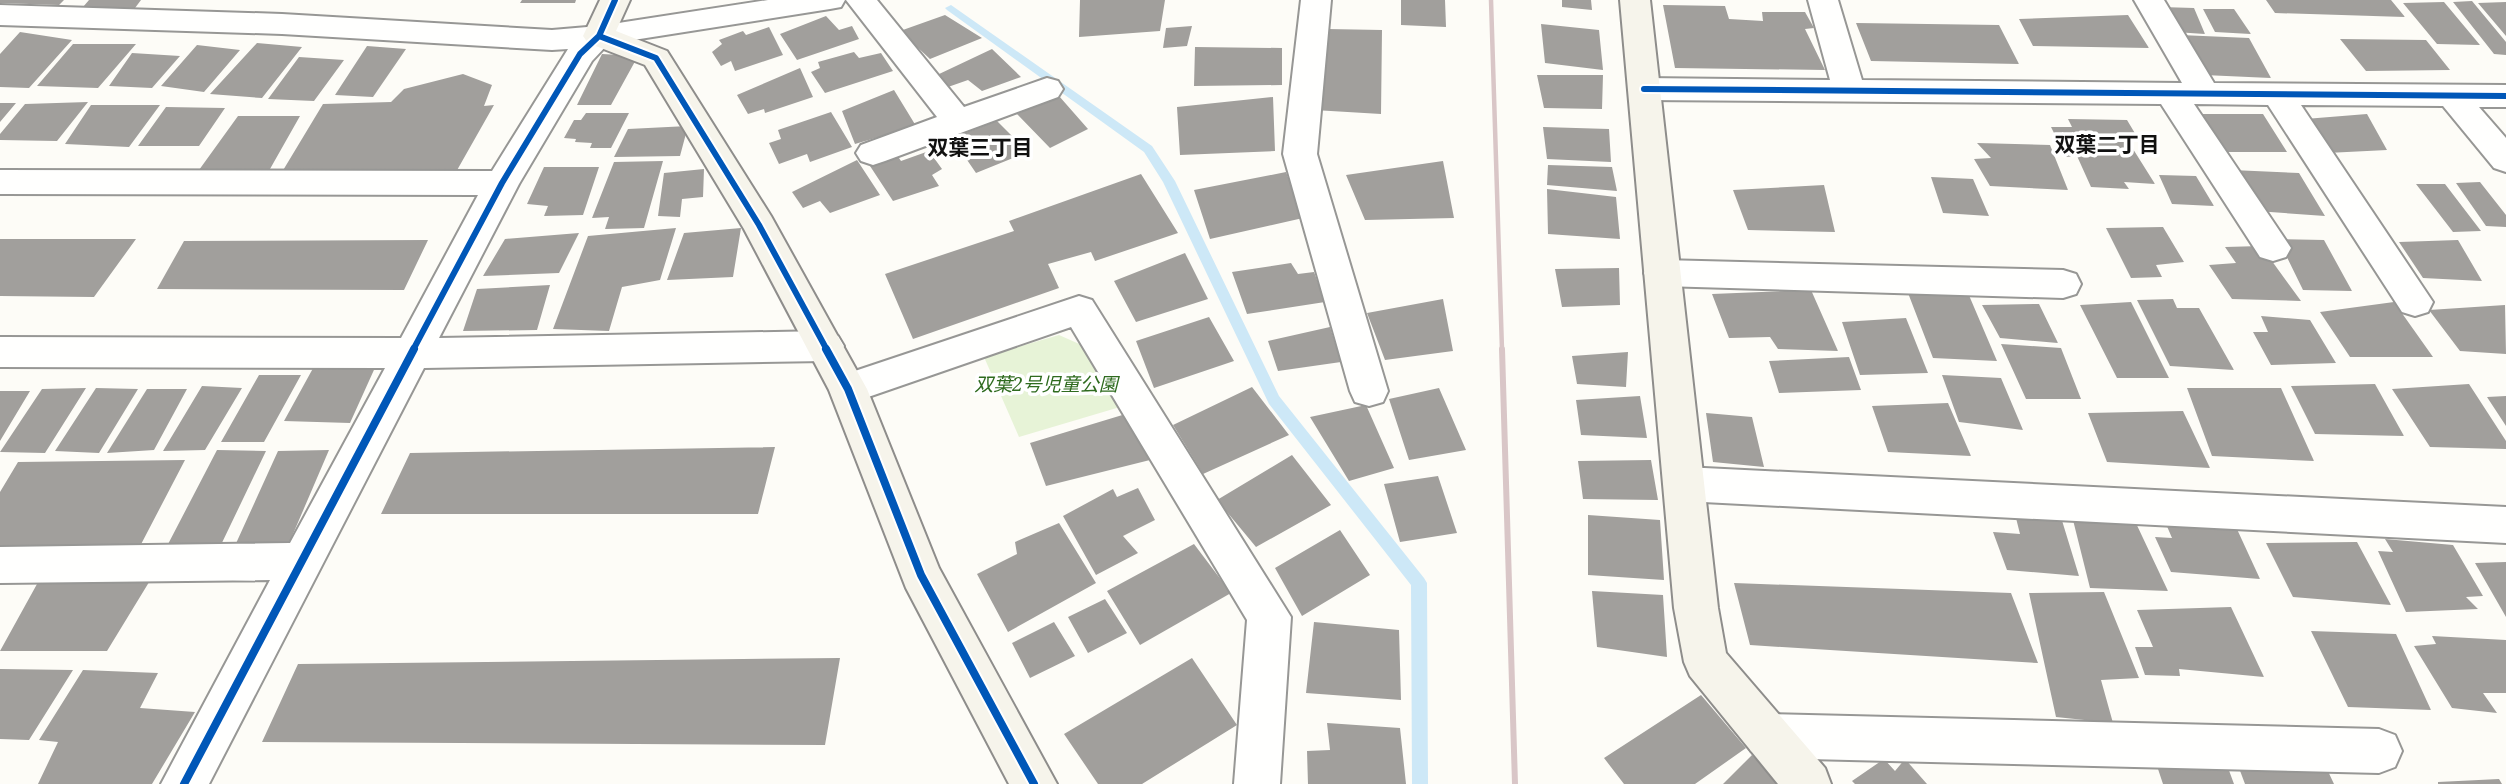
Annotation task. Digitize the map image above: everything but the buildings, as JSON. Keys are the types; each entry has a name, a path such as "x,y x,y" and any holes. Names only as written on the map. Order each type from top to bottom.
{"street":[{"path":"184,784 502,183 580,54 599,36 615,0"},
{"path":"0,15 73,8 289,12 552,40 599,36 830,0"},
{"path":"861,0 958,122"},
{"path":"1316,0 1300,154 1369,390"},
{"path":"1635,0 1696,608 1706,662 1808,784"},
{"path":"1823,0 1849,90"},
{"path":"2149,0 2204,94"},
{"path":"599,36 656,58 760,225 848,389 920,575 1034,784"},
{"path":"873,153 1047,89"},
{"path":"1644,89 2506,96"},
{"path":"2170,93 2273,248"},
{"path":"2277,94 2414,302"},
{"path":"2452,96 2506,160"},
{"path":"0,182 502,183"},
{"path":"1662,273 2063,284"},
{"path":"848,389 1079,310 1269,617 1257,784"},
{"path":"0,352 414,353 825,346"},
{"path":"1684,484 2506,525"},
{"path":"0,565 302,561"},
{"path":"1767,736 2379,751"}],"green space":[{"name":"双葉2号児童公園","path":"1059,335 1086,347 1120,407 1019,437 984,357"}],"waterway":[{"path":"951,8 1148,149 1169,181 1274,400 1419,583 1420,784"}],"railway":[{"path":"1491,0 1502,350"},
{"path":"1502,349 1515,784"}],"cycle path":[{"path":"184,784 502,183 580,54 599,36 615,0"},
{"path":"599,36 656,58 759,225 848,389 921,575 1034,784"},
{"path":"1644,89 2506,96"}],"district":[{"name":"双葉二丁目","path":"2107,144"},
{"name":"双葉三丁目","path":"980,147"}]}
